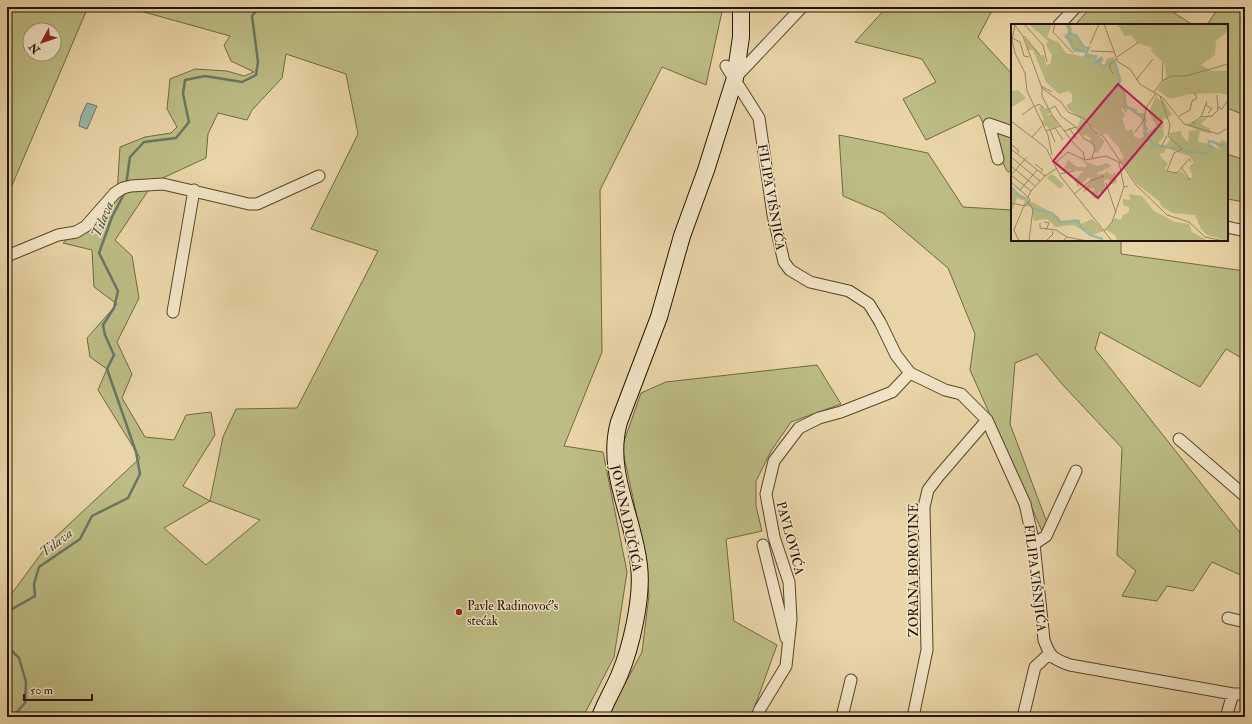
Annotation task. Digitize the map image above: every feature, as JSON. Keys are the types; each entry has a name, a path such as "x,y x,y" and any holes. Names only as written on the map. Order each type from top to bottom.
{"main road":[{"path":"730,72 741,36 741,7"},
{"name":"JOVANA DUČIĆA","path":"600,717 627,654 638,596 640,567 632,530 619,489 614,455 615,436 659,317 682,236 706,170 730,72"}],"street":[{"path":"730,72 802,7"},
{"path":"1059,24 1076,7"},
{"name":"FILIPA VIŠNJIĆA","path":"730,72 759,118 773,215 784,262 790,270 810,282 849,291 869,304 880,322 896,355 910,373 945,390 961,394 987,420 1025,504 1034,544 1044,640 1050,654"},
{"path":"998,159 989,124 1011,132"},
{"path":"7,256 58,235 76,232 86,226 115,193 127,187 163,184 249,204 257,204 319,176"},
{"path":"173,312 194,190"},
{"path":"1228,227 1245,231"},
{"name":"PAVLOVIĆA","path":"757,717 760,709 786,666 791,619 789,582 774,537 766,494 774,461 799,428 819,418 841,412 892,392 910,373"},
{"name":"ZORANA BOROVINE","path":"913,717 927,650 924,507 928,490 987,420"},
{"path":"1179,439 1245,496"},
{"path":"1034,544 1046,536 1076,472"},
{"name":"PAVLOVIĆA","path":"763,545 788,646"},
{"path":"1228,618 1245,622"},
{"path":"1023,717 1035,667 1050,654 1056,661 1070,665 1233,694 1245,694"},
{"path":"842,717 851,680"},
{"path":"1226,717 1233,694"}],"green space":[{"path":"7,7 88,7 7,197"},
{"path":"126,7 723,7 706,85 662,67 600,190 602,352 564,446 603,452 627,572 614,657 583,717 7,717 7,600 49,543 140,458 98,390 107,369 90,357 87,338 117,304 94,287 92,250 63,243 117,194 120,147 145,137 171,133 177,127 167,109 170,79 195,69 227,71 244,76 254,72 231,61 224,45 230,36","holes":["286,54 346,74 358,134 311,229 378,251 297,408 236,409 223,437 210,501 183,486 215,435 211,412 186,415 174,440 145,437 122,398 132,374 117,342 139,298 132,256 115,240 154,182 206,158 208,134 218,113 247,120 252,110 282,78","210,501 260,520 206,565 164,528"]},
{"path":"887,7 994,7 978,37 1011,73 1011,173 1007,171 979,115 926,140 903,99 936,82 922,59 855,42"},
{"path":"1091,7 1165,7 1191,24 1076,24"},
{"path":"1219,7 1245,7 1245,108 1242,114 1228,108 1228,24 1208,24"},
{"path":"839,135 928,153 963,207 1011,210 1011,241 1121,241 1121,254 1245,271 1245,360 1226,349 1200,387 1100,332 1095,349 1245,539 1245,577 1212,562 1193,591 1167,586 1157,601 1122,596 1136,571 1117,555 1122,448 1062,384 1037,354 1015,363 1010,424 1049,528 1042,531 970,370 975,334 948,268 883,213 843,196"},
{"path":"1228,154 1245,160 1245,202 1228,199"},
{"path":"817,365 841,404 791,422 771,451 756,481 756,506 762,531 726,539 734,621 777,645 751,717 612,717 611,710 642,652 649,595 636,512 622,447 641,393 666,382"}],"shaded area":[{"path":"87,103 97,106 87,129 79,126 81,116"}],"waterway":[{"name":"Tilava","path":"126,185 130,157 144,142 176,138 189,122 183,94 185,80 205,76 242,82 256,75 258,62 252,16 259,7"},
{"name":"Tilava","path":"7,612 35,596 34,584 39,567 80,539 92,516 128,498 140,474 136,452 107,369 114,355 105,335 103,325 114,308 118,291 99,253 112,217 125,192"},
{"name":"Tilava","path":"7,646 19,658 26,682 25,703 14,715 7,716"}],"place":[{"name":"Pavle Radinovoć's stećak","path":"459,612"}]}
